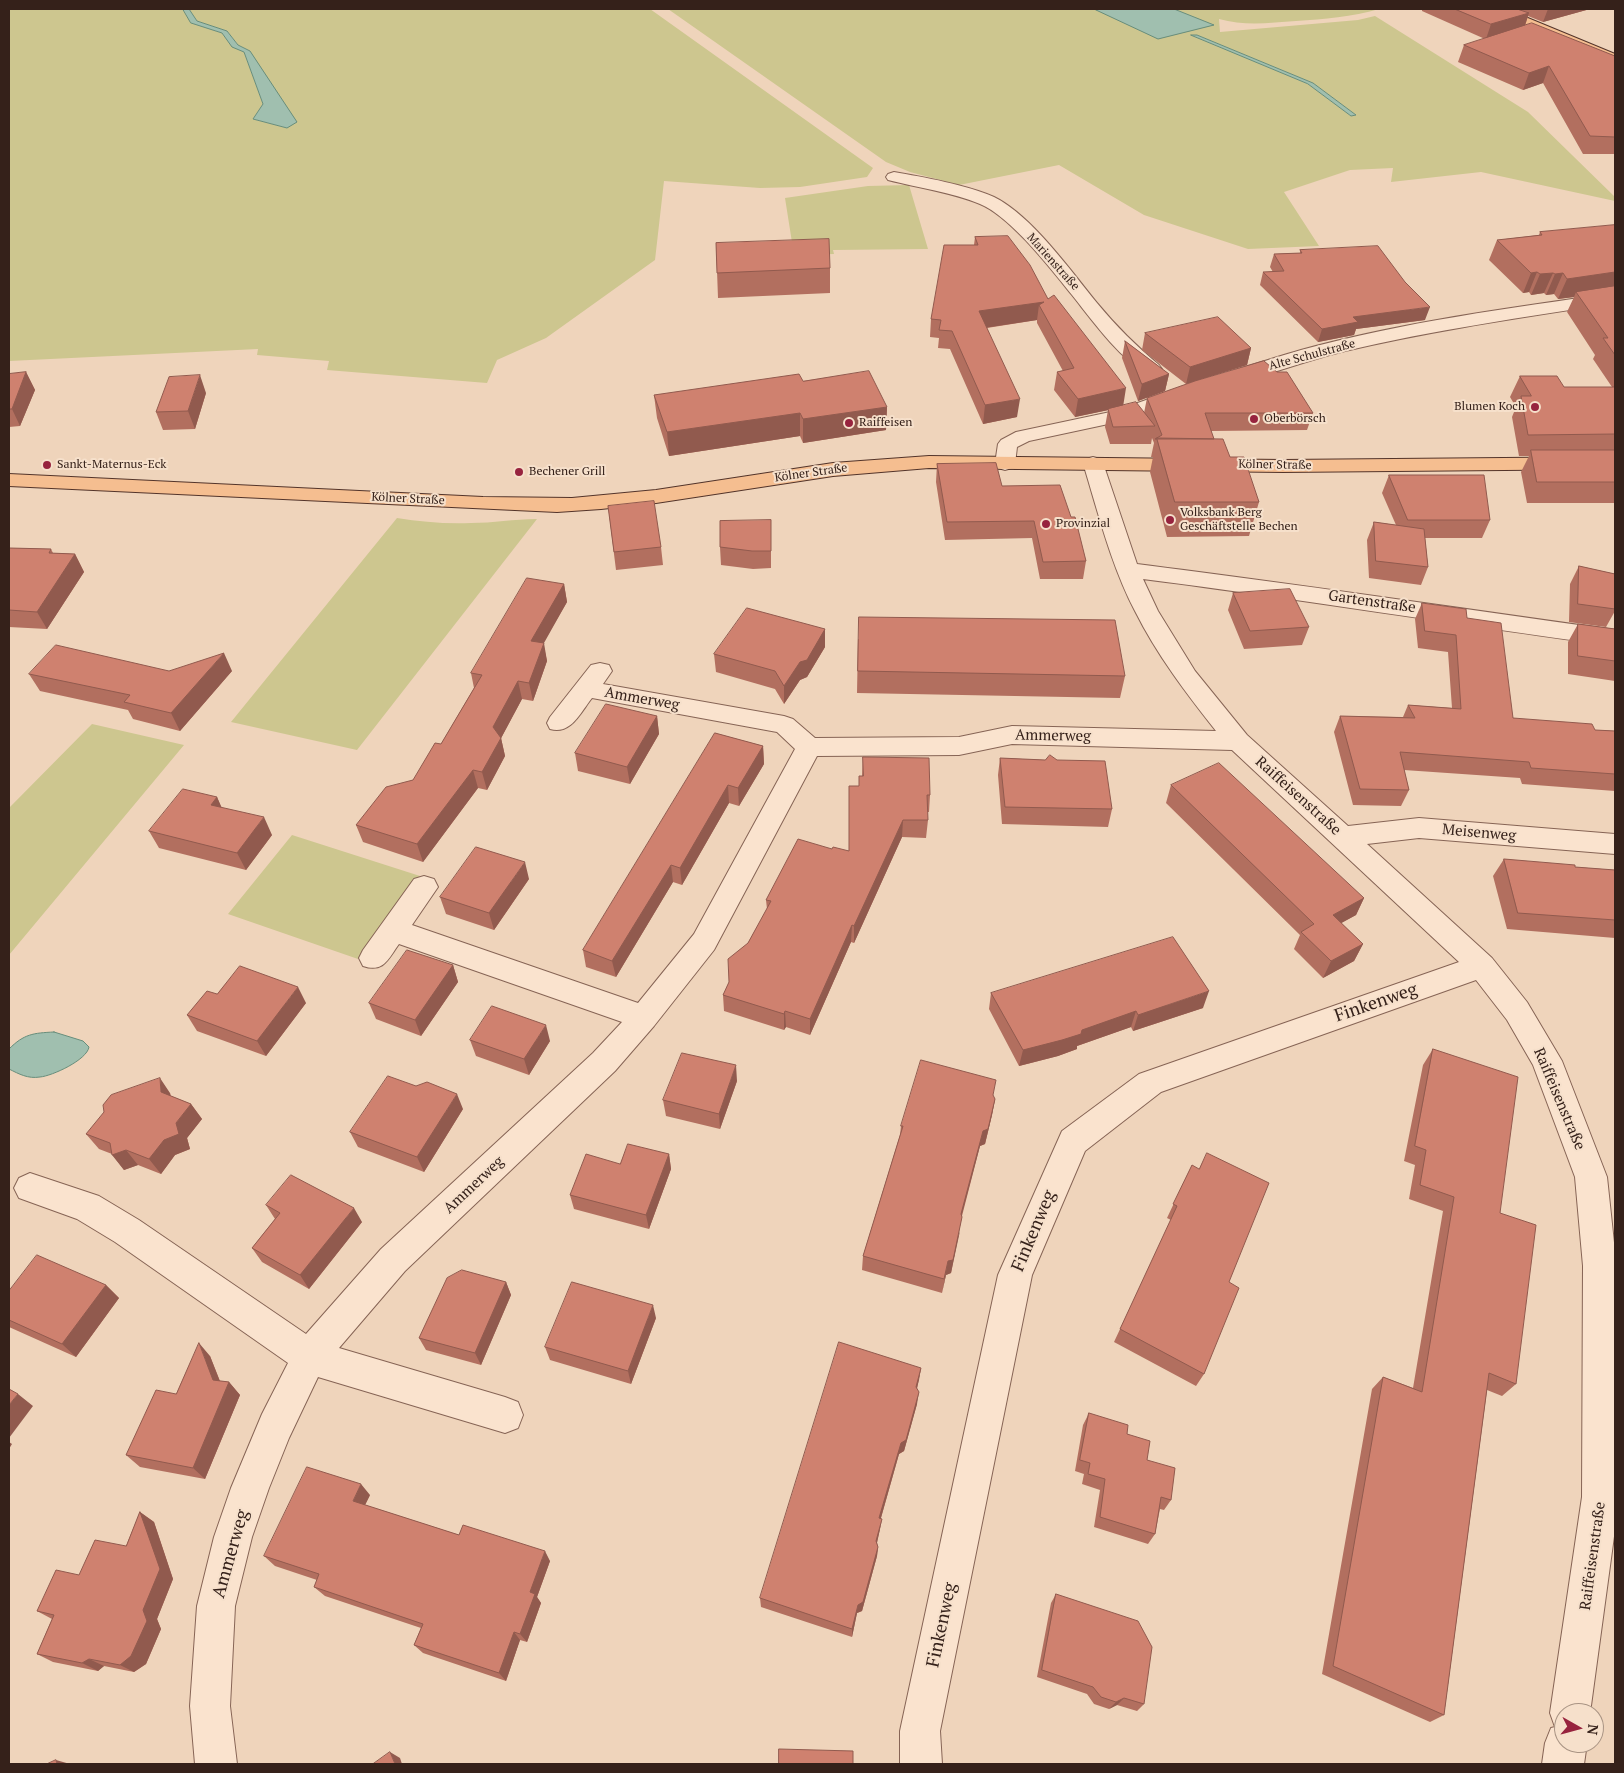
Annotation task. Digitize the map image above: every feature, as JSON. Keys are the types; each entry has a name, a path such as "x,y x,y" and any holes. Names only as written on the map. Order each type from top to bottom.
{"main road":[{"path":"1495,9 1615,59"},
{"name":"Kölner Straße","path":"9,480 465,502 599,504 661,497 819,471 874,464 929,462 1302,466 1615,463"}],"street":[{"name":"Marienstraße","path":"894,177 952,189 989,202 1018,225 1048,253 1131,354 1188,391 1120,416 1023,436 1008,444 1004,454 1005,464"},
{"name":"Alte Schulstraße","path":"1221,381 1307,354 1375,339 1462,321 1615,298"},
{"name":"Raiffeisenstraße","path":"1093,463 1128,570 1146,611 1186,677 1238,741 1482,966 1517,1011 1547,1061 1591,1177 1600,1266 1600,1478 1608,1500 1572,1703"},
{"name":"Gartenstraße","path":"1128,570 1295,591 1507,624 1615,638"},
{"name":"Ammerweg","path":"559,723 593,680 784,725 809,747 959,746 1012,735 1238,741"},
{"name":"Ammerweg","path":"216,1764 210,1706 216,1606 233,1537 250,1488 275,1427 309,1357 393,1260 604,1062 644,1017 704,942 809,747"},
{"name":"Meisenweg","path":"1343,837 1419,828 1615,844"},
{"path":"372,958 424,887"},
{"path":"393,930 644,1017"},
{"name":"Finkenweg","path":"921,1764 920,1731 1015,1275 1073,1141 1150,1083 1482,966"},
{"path":"30,1188 87,1207 128,1231 309,1357 505,1415"}],"shaded area":[{"path":"9,9 183,9 192,23 222,33 232,46 244,52 263,104 253,119 287,128 250,51 238,45 227,31 197,21 189,9 650,9 873,168 867,177 800,187 760,188 664,181 655,260 546,338 497,360 487,383 327,370 329,361 257,355 258,349 9,361"},
{"path":"183,9 189,9 197,21 227,31 238,45 250,51 297,122 287,128 253,119 263,104 244,52 232,47 222,33 191,23"},
{"path":"668,9 1097,9 1213,25 1174,9 1379,9 1338,17 1276,23 1247,23 1219,19 1220,32 1358,20 1375,16 1528,112 1615,197 1615,201 1481,172 1391,182 1393,168 1350,170 1284,192 1319,246 1248,249 1144,215 1059,165 959,185 910,172 886,162","holes":["1192,35 1197,35 1313,83 1356,115 1351,116 1308,84"]},
{"path":"1174,9 1214,25 1158,39 1096,10"},
{"path":"1191,35 1197,35 1313,83 1356,115 1351,116 1308,84"},
{"path":"909,185 928,249 833,250 834,254 794,255 785,198 868,186"},
{"path":"397,518 424,522 452,523 537,519 357,750 231,722"},
{"path":"92,724 184,745 9,955 9,808"},
{"path":"292,835 420,876 358,959 228,914"},
{"path":"54,1032 83,1041 89,1047 87,1052 76,1062 45,1076 28,1077 9,1069 9,1049 14,1044 29,1035"}],"building":[{"path":"1455,9 1517,9 1529,13 1491,24"},
{"path":"1532,23 1615,56 1615,137 1590,136 1549,66 1529,73 1464,45"},
{"path":"1615,225 1615,272 1567,279 1563,273 1531,273 1497,240 1542,235 1540,232"},
{"path":"1008,236 1030,265 1048,299 1054,295 1126,388 1078,399 1057,372 1074,368 1039,305 1044,302 979,311 1020,399 985,405 952,331 939,330 941,320 931,319 944,245 978,245 975,237"},
{"path":"829,239 830,268 717,273 716,243"},
{"path":"1378,246 1405,282 1430,307 1353,317 1358,322 1322,329 1263,272 1284,271 1274,254 1302,253 1300,250"},
{"path":"1615,286 1615,355 1603,338 1608,338 1576,292"},
{"path":"1218,317 1251,348 1190,367 1145,333"},
{"path":"1125,341 1169,374 1142,384"},
{"path":"1264,361 1277,372 1287,372 1313,413 1205,413 1214,439 1155,439 1162,435 1147,398 1195,381"},
{"path":"869,371 887,407 803,419 800,413 667,432 654,395 799,374 803,381"},
{"path":"26,372 12,409 9,409 9,374"},
{"path":"200,375 188,411 156,412 169,377"},
{"path":"1520,376 1557,376 1564,387 1615,387 1615,434 1528,435 1521,396 1531,396"},
{"path":"1136,402 1155,426 1113,427 1108,409"},
{"path":"1157,438 1223,439 1230,457 1244,457 1259,502 1175,502"},
{"path":"1531,450 1615,450 1615,482 1537,482"},
{"path":"996,463 1002,486 1060,485 1071,517 1075,517 1086,561 1043,562 1034,521 947,522 937,464"},
{"path":"1389,475 1484,475 1490,520 1408,520"},
{"path":"654,501 661,547 614,552 608,506"},
{"path":"771,520 771,551 720,547 720,521"},
{"path":"1374,522 1424,529 1428,567 1376,561"},
{"path":"9,548 51,549 49,553 75,554 37,612 9,610"},
{"path":"1579,566 1615,574 1615,609 1578,604"},
{"path":"527,578 564,584 531,641 544,643 529,683 518,681 493,727 501,738 482,772 473,770 417,844 356,825 386,787 413,780 435,743 441,744 482,675 471,673"},
{"path":"1290,589 1309,627 1250,631 1233,593"},
{"path":"1422,603 1466,609 1467,618 1501,623 1513,718 1592,724 1595,730 1615,731 1615,774 1531,768 1529,762 1400,752 1409,790 1360,789 1340,716 1415,718 1408,705 1461,709 1456,635 1425,631"},
{"path":"747,608 825,629 807,660 800,662 784,686 775,671 714,654"},
{"path":"859,617 1115,620 1125,676 858,671"},
{"path":"1578,624 1615,629 1615,661 1578,656"},
{"path":"56,645 169,671 224,653 171,713 124,702 130,695 29,674"},
{"path":"606,704 657,716 627,767 575,753"},
{"path":"715,733 763,746 738,788 728,785 680,868 671,865 612,961 583,950"},
{"path":"1050,755 1057,760 1105,761 1112,809 1005,807 1000,758 1045,760"},
{"path":"863,757 929,758 930,795 927,795 928,820 903,820 854,926 852,925 810,1019 785,1011 784,1014 723,995 729,982 728,959 748,943 771,901 766,900 798,839 832,849 833,847 849,851 849,786 859,786 859,776 863,776"},
{"path":"1219,763 1364,898 1333,915 1363,944 1331,961 1301,932 1314,924 1171,785"},
{"path":"183,789 217,797 211,805 264,817 237,853 149,831"},
{"path":"476,847 525,862 489,913 440,897"},
{"path":"1504,859 1615,870 1615,920 1518,913"},
{"path":"1173,937 1209,991 1138,1015 1136,1011 1082,1030 1081,1034 1062,1040 1023,1050 991,993"},
{"path":"407,950 453,965 415,1020 369,1003"},
{"path":"240,966 298,987 257,1041 187,1015 207,991 217,994"},
{"path":"492,1006 546,1025 524,1059 470,1040"},
{"path":"1433,1049 1518,1077 1500,1213 1536,1225 1516,1384 1489,1373 1444,1715 1333,1666 1383,1377 1422,1392 1454,1197 1420,1185 1426,1150 1415,1146"},
{"path":"682,1053 736,1065 719,1114 663,1100"},
{"path":"921,1060 996,1080 993,1095 995,1099 988,1129 983,1131 961,1214 953,1260 948,1261 944,1279 863,1256"},
{"path":"388,1076 416,1086 427,1082 457,1094 417,1157 350,1132"},
{"path":"160,1078 161,1092 191,1104 176,1123 179,1134 164,1140 149,1159 126,1150 112,1155 110,1143 86,1134 104,1112 103,1105 111,1095"},
{"path":"628,1144 669,1154 646,1215 570,1195 586,1154 620,1164"},
{"path":"1207,1153 1269,1183 1229,1282 1239,1288 1204,1374 1120,1329 1177,1206 1173,1204 1192,1165 1199,1169"},
{"path":"291,1175 354,1208 300,1275 252,1248 280,1213 266,1205"},
{"path":"37,1255 106,1285 62,1344 9,1320 9,1291"},
{"path":"462,1270 506,1282 475,1353 419,1338 447,1278"},
{"path":"572,1282 653,1305 628,1371 545,1347"},
{"path":"839,1342 921,1368 916,1387 919,1392 906,1440 901,1443 879,1518 882,1519 876,1541 878,1547 863,1602 858,1605 852,1629 760,1598"},
{"path":"199,1343 213,1380 229,1382 193,1468 126,1455 156,1390 176,1394"},
{"path":"9,1389 18,1394 9,1405"},
{"path":"1089,1413 1128,1425 1127,1434 1150,1441 1147,1460 1175,1468 1171,1500 1161,1497 1155,1534 1100,1517 1105,1479 1088,1474 1090,1463 1080,1460"},
{"path":"307,1467 361,1484 353,1501 459,1535 463,1525 545,1551 530,1592 535,1594 520,1634 514,1632 499,1673 414,1645 423,1624 314,1587 319,1574 264,1556"},
{"path":"140,1512 160,1569 143,1610 147,1621 131,1656 120,1665 89,1659 82,1663 37,1654 54,1615 37,1611 56,1570 79,1575 95,1540 126,1546"},
{"path":"1056,1594 1138,1621 1152,1647 1144,1704 1124,1698 1116,1702 1101,1697 1093,1687 1042,1670"},
{"path":"779,1749 853,1751 853,1764 779,1764"},
{"path":"390,1752 395,1764 373,1764"},
{"path":"56,1760 57,1764 47,1764"}],"place":[{"name":"Blumen Koch","path":"1535,407"},
{"name":"Oberbörsch","path":"1254,419"},
{"name":"Raiffeisen","path":"849,423"},
{"name":"Sankt-Maternus-Eck","path":"47,465"},
{"name":"Bechener Grill","path":"519,472"},
{"name":"Volksbank Berg Geschäftstelle Bechen","path":"1170,520"},
{"name":"Provinzial","path":"1046,524"}]}
